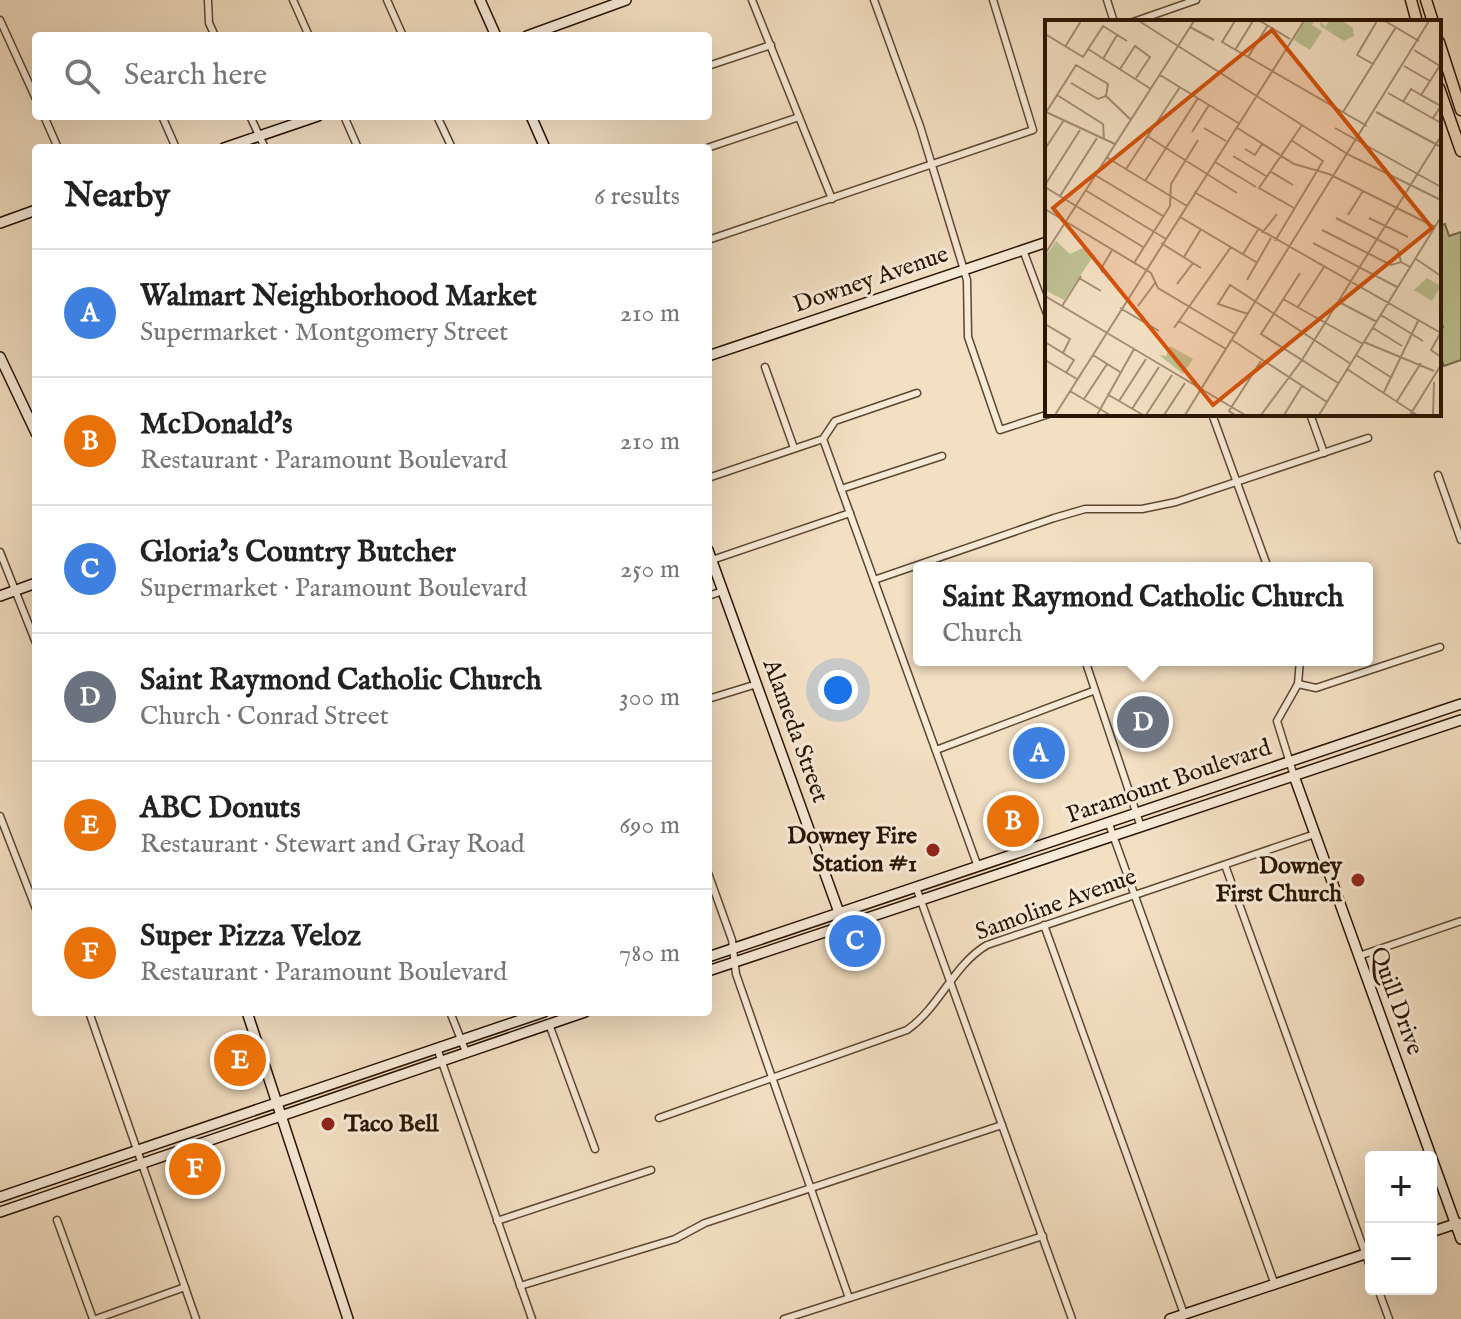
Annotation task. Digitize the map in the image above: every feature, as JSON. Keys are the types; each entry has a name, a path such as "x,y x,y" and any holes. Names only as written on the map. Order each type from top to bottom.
{"main road":[{"path":"480,0 494,32"},
{"path":"1411,0 1416,20"},
{"path":"1426,0 1432,20"},
{"path":"538,32 619,1"},
{"path":"1441,48 1460,106 1442,109 1461,151"},
{"path":"236,144 306,120"},
{"path":"533,120 543,144"},
{"path":"0,223 32,211"},
{"name":"Downey Avenue","path":"712,355 1045,243"},
{"path":"0,357 32,425"},
{"name":"Alameda Street","path":"712,561 844,925"},
{"path":"0,596 32,584"},
{"name":"Paramount Boulevard","path":"712,956 1461,704"},
{"name":"Paramount Boulevard","path":"712,970 1461,720"},
{"name":"Quill Drive","path":"1294,776 1458,1223 1461,1239"},
{"path":"963,886 977,873 978,867"},
{"path":"248,1016 348,1319"},
{"path":"0,1197 532,1016"},
{"path":"0,1209 573,1016"},
{"path":"0,1209 44,1190 48,1180"},
{"path":"1437,1230 1458,1223"},
{"path":"1170,1319 1365,1254"}],"street":[{"path":"208,0 207,11 214,32"},
{"path":"293,0 307,32"},
{"path":"387,0 401,32"},
{"path":"752,0 832,199"},
{"path":"874,0 920,127 964,269 970,346 1000,430 1045,415"},
{"path":"712,239 1033,130 993,0"},
{"path":"1107,0 1113,20"},
{"path":"1139,20 1196,0"},
{"path":"0,20 32,90"},
{"path":"712,65 771,45"},
{"path":"712,146 799,117"},
{"path":"46,120 56,144"},
{"path":"164,120 174,144"},
{"path":"252,120 263,144"},
{"path":"346,120 356,144"},
{"path":"439,120 450,144"},
{"path":"1023,250 1045,309"},
{"path":"765,367 794,448"},
{"path":"712,477 823,439 835,421 917,393"},
{"path":"1213,416 1266,562"},
{"path":"1311,416 1324,453"},
{"path":"927,562 1085,509 1164,505 1368,438"},
{"path":"823,439 978,867"},
{"path":"841,489 942,456"},
{"path":"1438,475 1461,540"},
{"path":"712,554 850,513"},
{"path":"0,552 32,632"},
{"path":"874,580 913,567"},
{"path":"712,595 723,591"},
{"path":"1298,684 1316,688 1440,647"},
{"path":"1087,666 1141,828"},
{"path":"1294,776 1277,721 1298,684 1300,666"},
{"path":"712,698 757,684"},
{"path":"936,750 1093,691"},
{"path":"0,816 32,899"},
{"path":"1109,824 1275,1285"},
{"name":"Samoline Avenue","path":"659,1118 907,1030 928,1012 969,958 981,949 1315,834"},
{"path":"1225,865 1365,1245"},
{"path":"712,885 773,1080 849,1298"},
{"path":"916,887 1072,1319"},
{"path":"1359,956 1461,921"},
{"path":"1044,925 1184,1314"},
{"path":"90,1016 196,1319"},
{"path":"452,1016 466,1052"},
{"path":"549,1024 595,1149"},
{"path":"437,1048 532,1319"},
{"path":"520,1286 676,1238 704,1223 1002,1125"},
{"path":"497,1221 651,1170"},
{"path":"57,1220 95,1319 185,1287"},
{"path":"784,1319 1043,1236"},
{"path":"1380,1295 1389,1319"}],"green space":[{"path":"1445,224 1449,236 1461,232 1461,360 1444,366 1441,358 1441,225"}],"place":[{"name":"Saint Raymond Catholic Church","path":"1143,722"},
{"name":"Walmart Neighborhood Market","path":"1039,753"},
{"name":"McDonald's","path":"1013,821"},
{"name":"Downey Fire Station #1","path":"933,850"},
{"name":"Downey First Church","path":"1358,880"},
{"name":"Gloria's Country Butcher","path":"855,941"},
{"name":"ABC Donuts","path":"240,1060"},
{"name":"Taco Bell","path":"328,1124"},
{"name":"Super Pizza Veloz","path":"195,1169"}]}
